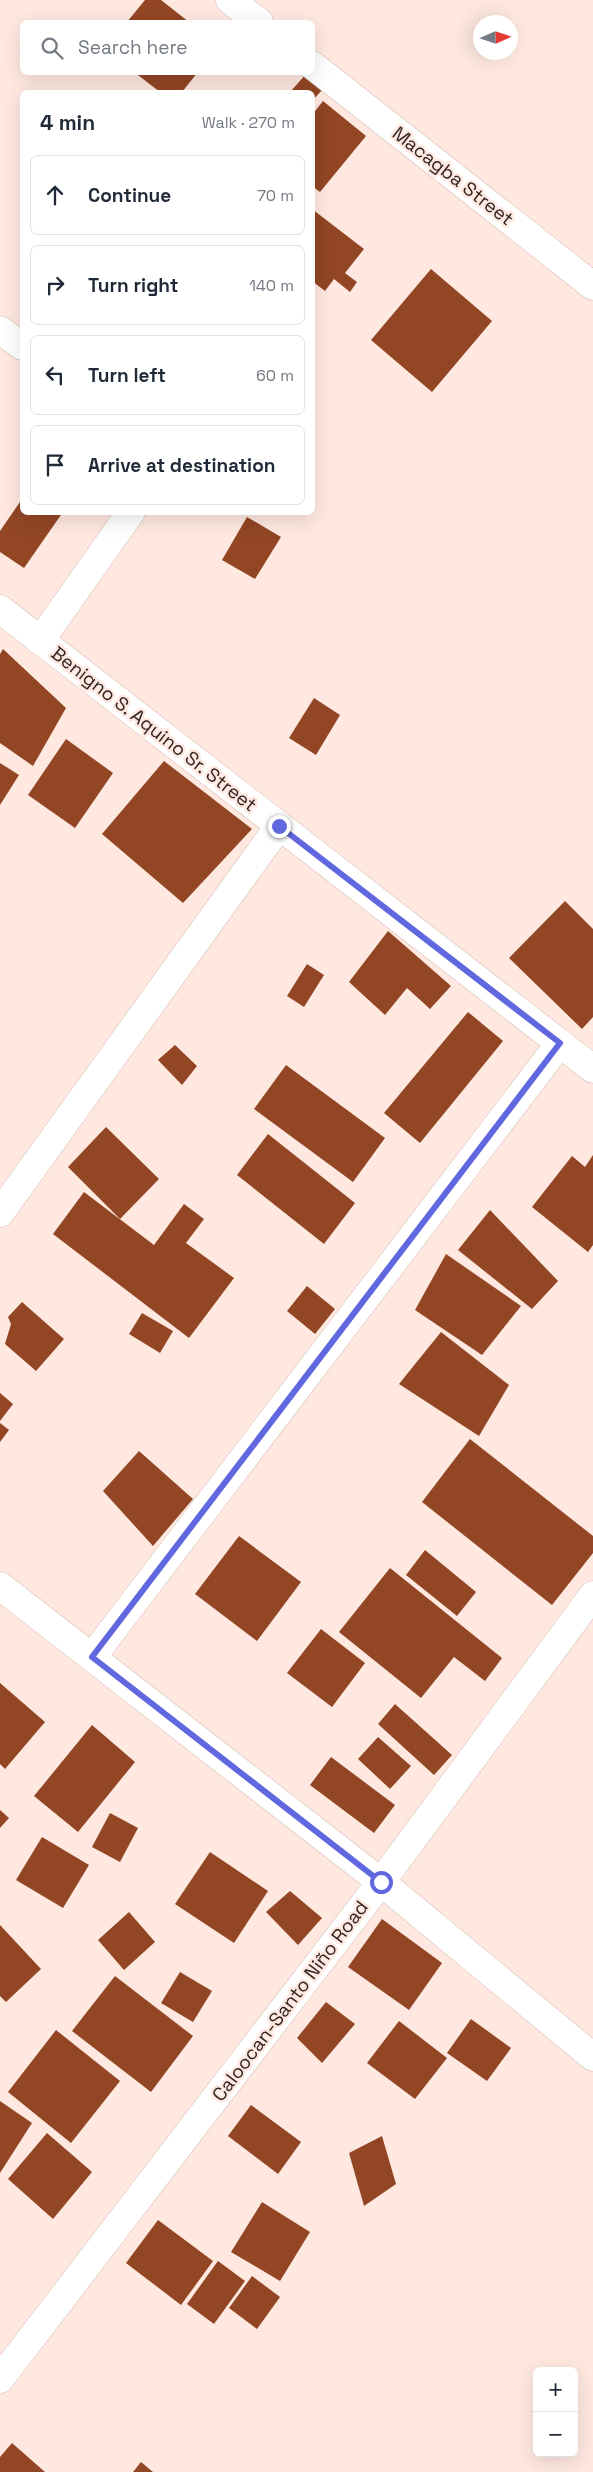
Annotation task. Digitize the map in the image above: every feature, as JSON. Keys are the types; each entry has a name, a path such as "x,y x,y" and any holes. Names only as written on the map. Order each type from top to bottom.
{"street":[{"path":"230,0 256,20"},
{"name":"Macagba Street","path":"315,67 593,286"},
{"path":"0,330 20,345"},
{"path":"40,641 129,515"},
{"name":"Benigno S. Aquino Sr. Street","path":"2,614 40,641 593,1069"},
{"path":"0,1213 279,826"},
{"path":"92,1657 560,1043"},
{"path":"0,1586 381,1882 593,2057"},
{"name":"Caloocan-Santo Niño Road","path":"0,2379 381,1882 593,1595"}],"building":[{"path":"145,0 161,0 186,20 129,20"},
{"path":"138,75 196,75 184,90 157,90"},
{"path":"305,75 309,75 324,88 315,98 315,90 292,90"},
{"path":"323,101 366,136 320,192 315,188 315,111"},
{"path":"315,211 364,249 345,273 357,282 350,292 334,279 325,291 315,283"},
{"path":"431,269 492,321 432,392 371,340"},
{"path":"20,502 20,515 61,515 24,568 0,552 0,531"},
{"path":"247,517 281,537 255,579 222,560"},
{"path":"3,649 66,708 33,766 0,743 0,654"},
{"path":"314,698 340,715 316,755 289,738"},
{"path":"66,739 113,773 75,828 28,795"},
{"path":"164,761 252,829 183,903 102,834"},
{"path":"0,763 19,775 0,805"},
{"path":"565,901 593,929 593,1017 582,1029 509,958"},
{"path":"388,931 451,986 430,1009 407,988 385,1015 349,982"},
{"path":"307,964 324,975 304,1007 287,996"},
{"path":"468,1012 503,1041 420,1143 384,1113"},
{"path":"175,1045 197,1066 182,1085 158,1060"},
{"path":"286,1065 385,1138 353,1182 254,1109"},
{"path":"106,1127 159,1179 120,1219 68,1167"},
{"path":"268,1134 355,1203 324,1244 237,1175"},
{"path":"593,1155 593,1245 588,1252 532,1207 572,1156 585,1167"},
{"path":"84,1192 154,1245 184,1204 204,1219 186,1243 234,1278 189,1338 53,1234"},
{"path":"490,1210 558,1281 532,1309 458,1250"},
{"path":"446,1254 521,1306 482,1355 415,1310"},
{"path":"307,1286 335,1309 315,1334 287,1311"},
{"path":"22,1302 64,1339 36,1371 5,1344 11,1324 8,1317"},
{"path":"142,1313 173,1331 160,1353 129,1334"},
{"path":"441,1332 509,1385 479,1436 399,1384"},
{"path":"0,1393 13,1404 0,1421"},
{"path":"0,1423 9,1430 0,1442"},
{"path":"470,1439 593,1536 593,1553 552,1605 422,1502"},
{"path":"139,1451 193,1499 153,1546 103,1491"},
{"path":"239,1536 301,1582 257,1641 195,1594"},
{"path":"425,1550 476,1592 457,1616 406,1575"},
{"path":"390,1568 502,1658 485,1681 454,1657 421,1698 339,1632"},
{"path":"321,1629 365,1663 332,1707 287,1673"},
{"path":"0,1683 45,1722 5,1769 0,1764"},
{"path":"395,1704 452,1755 434,1775 378,1724"},
{"path":"92,1725 135,1762 78,1832 34,1796"},
{"path":"378,1737 411,1766 390,1789 358,1759"},
{"path":"331,1757 395,1805 374,1833 310,1785"},
{"path":"0,1810 9,1818 0,1828"},
{"path":"110,1813 138,1828 120,1862 92,1847"},
{"path":"42,1837 89,1865 63,1908 16,1880"},
{"path":"210,1852 268,1891 234,1943 175,1904"},
{"path":"290,1891 322,1918 298,1945 266,1912"},
{"path":"129,1912 155,1942 124,1970 98,1940"},
{"path":"382,1919 442,1963 409,2010 348,1967"},
{"path":"0,1925 41,1969 6,2002 0,1996"},
{"path":"180,1972 212,1991 193,2022 161,2003"},
{"path":"115,1976 193,2036 151,2092 72,2031"},
{"path":"326,2002 355,2024 322,2063 297,2038"},
{"path":"471,2019 511,2048 487,2081 447,2053"},
{"path":"399,2021 447,2058 415,2099 367,2063"},
{"path":"56,2030 120,2081 71,2143 8,2092"},
{"path":"0,2101 32,2123 0,2173"},
{"path":"251,2105 301,2142 278,2174 228,2136"},
{"path":"47,2133 92,2172 53,2219 8,2179"},
{"path":"382,2136 396,2184 364,2206 349,2153"},
{"path":"262,2202 310,2232 280,2281 231,2252"},
{"path":"158,2220 213,2261 181,2305 126,2263"},
{"path":"218,2261 245,2281 214,2324 187,2304"},
{"path":"252,2276 280,2297 257,2329 229,2308"},
{"path":"12,2443 45,2472 0,2472 0,2457"},
{"path":"141,2462 153,2472 133,2472"}],"route":[{"path":"279,826 560,1043 92,1657 381,1882"}]}
